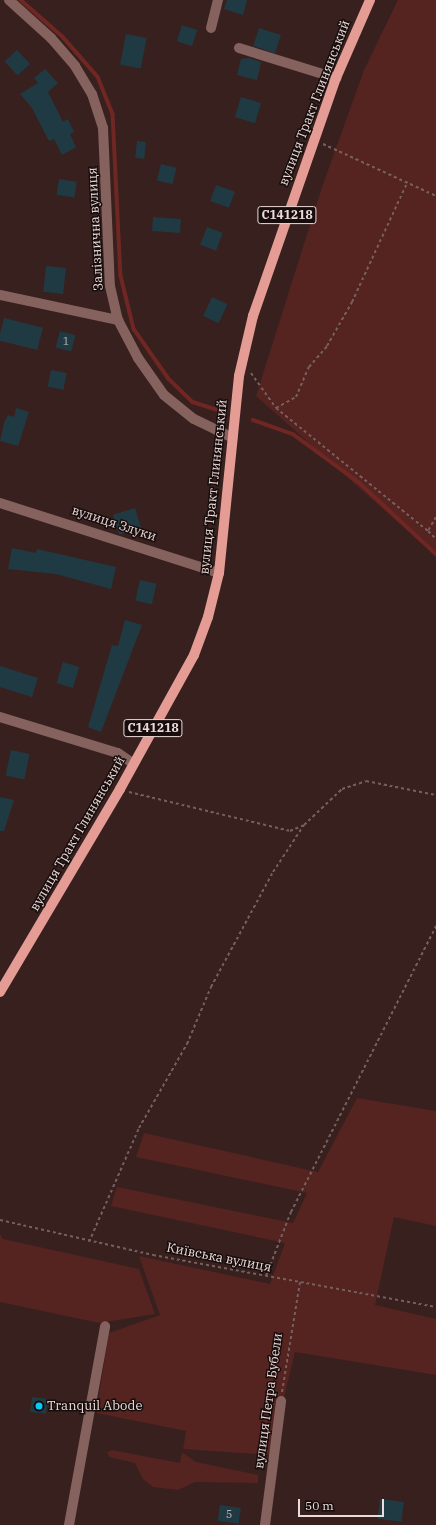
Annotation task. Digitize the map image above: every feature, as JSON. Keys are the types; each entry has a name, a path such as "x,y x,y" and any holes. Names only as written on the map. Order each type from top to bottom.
{"main road":[{"name":"вулиця Тракт Глинянський","path":"0,992 120,789 194,655 219,573 241,366 256,309 336,78 370,0"}],"street":[{"name":"Залізнична вулиця","path":"9,0 51,38 75,66 92,94 104,128 110,286 118,320 138,358 164,395 194,419 233,438"},
{"path":"211,28 218,0"},
{"path":"239,48 336,78"},
{"path":"0,295 118,320"},
{"name":"вулиця Злуки","path":"0,503 219,573"},
{"path":"0,717 118,753 134,764"},
{"path":"69,1525 105,1326"},
{"name":"вулиця Петра Бубели","path":"265,1525 281,1401"}],"path":[{"path":"315,140 436,196"},
{"path":"276,408 296,397 309,367 327,346 352,302 407,183"},
{"path":"241,366 257,378 276,408 436,539"},
{"path":"428,531 436,517"},
{"path":"89,1242 139,1128 187,1044 211,987 273,872 304,825 342,789 366,781 436,795"},
{"path":"120,789 290,831 304,825"},
{"path":"266,1276 291,1212 436,926"},
{"name":"Київська вулиця","path":"0,1220 89,1242 436,1307"},
{"name":"вулиця Петра Бубели","path":"281,1401 300,1282"}],"shaded area":[{"path":"398,0 436,0 436,556 256,396 322,187 364,70"},
{"path":"357,1098 436,1111 436,1226 394,1217 375,1305 436,1319 436,1375 295,1352 270,1455 183,1449 186,1431 96,1413 109,1333 160,1315 139,1256 270,1284 285,1243 111,1206 117,1187 293,1223 307,1193 136,1157 144,1133 318,1172"},
{"path":"0,1234 3,1239 139,1269 155,1314 99,1323 0,1302"},
{"path":"112,1450 180,1463 182,1452 196,1462 258,1475 258,1483 195,1482 178,1490 153,1487 143,1479 135,1463 109,1457 107,1452"}],"building":[{"path":"227,0 247,0 243,15 224,9"},
{"path":"182,25 197,30 192,46 177,41"},
{"path":"259,28 281,35 275,53 253,46"},
{"path":"126,34 147,38 141,68 120,64"},
{"path":"17,50 30,64 18,75 5,62"},
{"path":"249,58 261,62 257,80 237,75 241,59"},
{"path":"45,69 58,83 48,92 63,122 68,119 74,132 70,134 76,147 62,155 54,139 49,141 32,108 20,94 38,83 34,78"},
{"path":"241,97 261,103 255,123 235,117"},
{"path":"137,141 146,142 144,159 135,158"},
{"path":"161,164 177,168 172,184 157,180"},
{"path":"59,179 77,182 74,198 56,195"},
{"path":"216,185 235,192 229,208 210,201"},
{"path":"153,217 181,219 180,233 152,231"},
{"path":"207,227 223,233 216,251 200,245"},
{"path":"46,266 66,268 63,294 43,292"},
{"path":"212,297 227,304 219,323 203,316"},
{"path":"4,318 43,328 37,350 0,341"},
{"path":"60,331 75,335 71,352 56,347"},
{"path":"51,370 67,373 63,390 48,387"},
{"path":"16,408 29,412 18,446 0,441 4,423 8,415 14,417"},
{"path":"135,508 141,528 119,535 113,515"},
{"path":"12,548 36,553 37,549 116,567 111,589 56,574 8,569"},
{"path":"140,580 157,584 152,604 135,600"},
{"path":"125,620 142,625 101,732 88,727 112,645 118,646"},
{"path":"63,662 79,667 73,688 57,683"},
{"path":"0,666 38,678 32,697 0,687"},
{"path":"11,750 30,754 24,779 6,775"},
{"path":"0,797 14,800 4,831 0,831"},
{"name":"Tranquil Abode","path":"32,1397 48,1399 46,1414 30,1412"},
{"path":"380,1499 404,1502 401,1522 378,1519"},
{"path":"220,1505 241,1508 239,1524 218,1521"}],"waterway":[{"path":"21,0 63,37 98,77 113,114 121,276 134,329 169,379 193,402 217,410"},
{"path":"253,420 293,434 361,484 436,554"}],"place":[{"name":"Tranquil Abode","path":"39,1406"}]}
